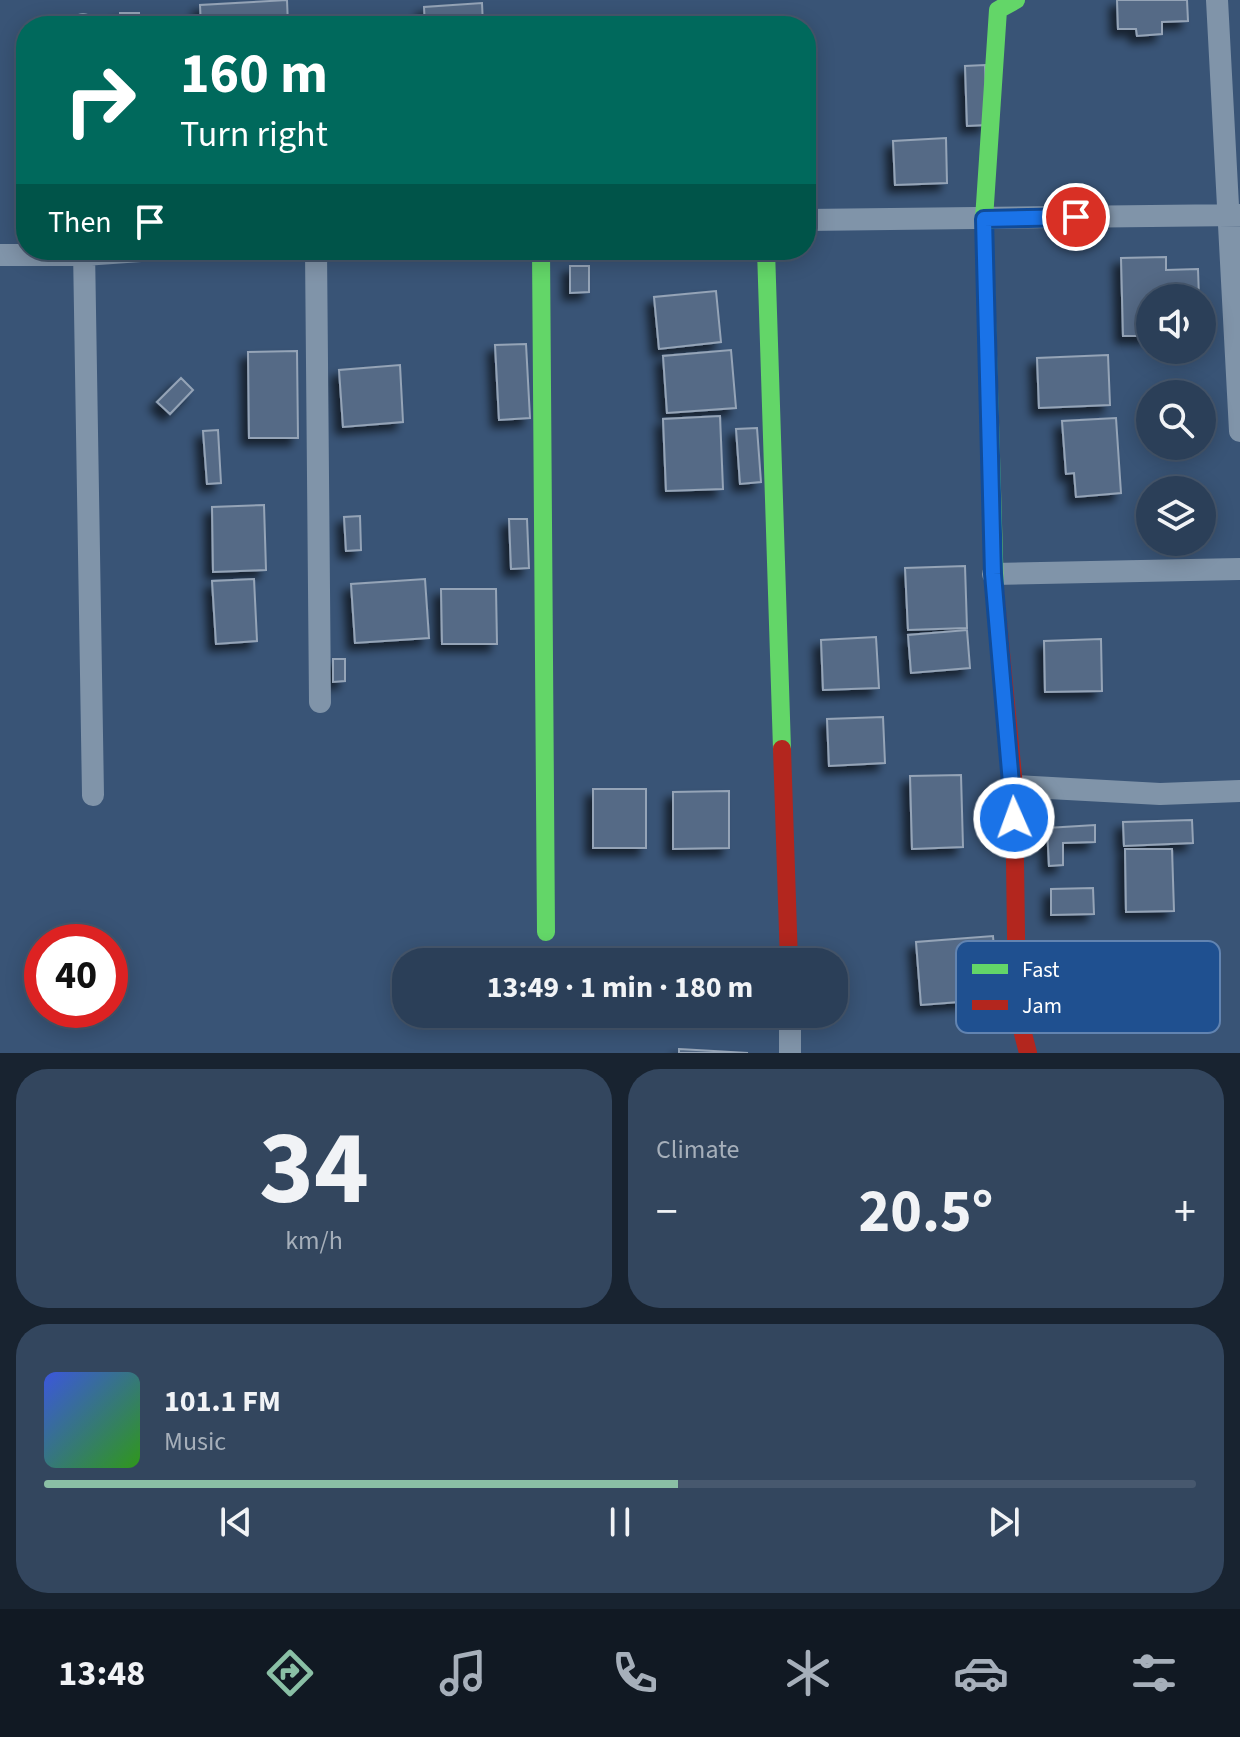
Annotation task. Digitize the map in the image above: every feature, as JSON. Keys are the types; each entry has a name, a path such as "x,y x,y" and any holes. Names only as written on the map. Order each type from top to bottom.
{"street":[{"path":"1016,0 998,10 984,219 993,574 1014,786 1016,941"},
{"path":"1217,0 1234,215 1240,431"},
{"path":"816,220 1234,215"},
{"path":"84,260 93,795"},
{"path":"316,260 320,702"},
{"path":"541,260 546,932"},
{"path":"766,260 789,948"},
{"path":"993,574 1240,569"},
{"path":"1014,786 1160,794 1240,791"},
{"path":"790,1028 790,1053"},
{"path":"1023,1033 1028,1053"}],"building":[{"path":"287,0 288,16 201,16 200,5"},
{"path":"1117,0 1187,0 1188,21 1162,22 1162,34 1137,36 1136,29 1118,29"},
{"path":"482,3 483,16 424,16 424,7"},
{"path":"120,13 139,13 139,16 120,16"},
{"path":"985,65 987,125 967,126 965,66"},
{"path":"946,138 947,183 895,185 893,141"},
{"path":"1166,257 1166,270 1198,269 1199,284 1136,284 1136,336 1123,336 1121,258"},
{"path":"570,266 589,266 589,292 570,293"},
{"path":"716,291 721,342 659,349 654,297"},
{"path":"526,344 530,418 499,420 495,345"},
{"path":"731,350 736,408 667,413 663,356"},
{"path":"297,351 298,438 249,438 248,352"},
{"path":"1108,355 1110,405 1039,408 1037,358"},
{"path":"400,365 403,422 343,427 339,370"},
{"path":"181,378 193,390 170,414 157,402"},
{"path":"720,416 723,489 666,491 663,419"},
{"path":"1116,418 1121,493 1076,497 1074,473 1066,474 1062,421"},
{"path":"757,428 761,482 740,484 736,429"},
{"path":"218,430 221,483 207,484 203,431"},
{"path":"264,505 266,570 213,572 212,507"},
{"path":"360,516 361,550 346,551 344,517"},
{"path":"509,519 527,519 529,568 511,569"},
{"path":"965,566 967,628 908,630 905,568"},
{"path":"254,579 257,641 216,644 212,581"},
{"path":"425,579 429,638 355,643 351,584"},
{"path":"441,589 496,589 497,644 442,644"},
{"path":"967,630 970,668 911,673 908,635"},
{"path":"876,637 879,688 823,690 821,640"},
{"path":"1101,639 1102,691 1045,692 1044,641"},
{"path":"333,659 345,659 345,681 333,682"},
{"path":"883,717 885,763 829,766 827,719"},
{"path":"961,775 963,847 912,849 910,776"},
{"path":"593,789 646,789 646,848 593,848"},
{"path":"729,791 729,848 673,849 673,792"},
{"path":"1192,820 1193,843 1124,846 1123,822"},
{"path":"1095,825 1095,842 1063,843 1063,865 1049,866 1047,828"},
{"path":"1125,849 1172,849 1174,911 1126,912"},
{"path":"1093,888 1094,914 1051,915 1051,889"},
{"path":"993,936 993,941 956,941 956,1002 921,1005 916,942"},
{"path":"679,1049 748,1053 679,1053"}],"traffic: fast":[{"path":"995,591 984,219 998,10 1016,0"},
{"path":"541,260 546,932"},
{"path":"766,260 782,749"}],"traffic: jam":[{"path":"995,591 1014,786 1016,941"},
{"path":"782,749 789,948"},
{"path":"1023,1033 1028,1053"}],"route":[{"path":"1014,818 1014,786 993,574 984,219 1076,217"}]}
